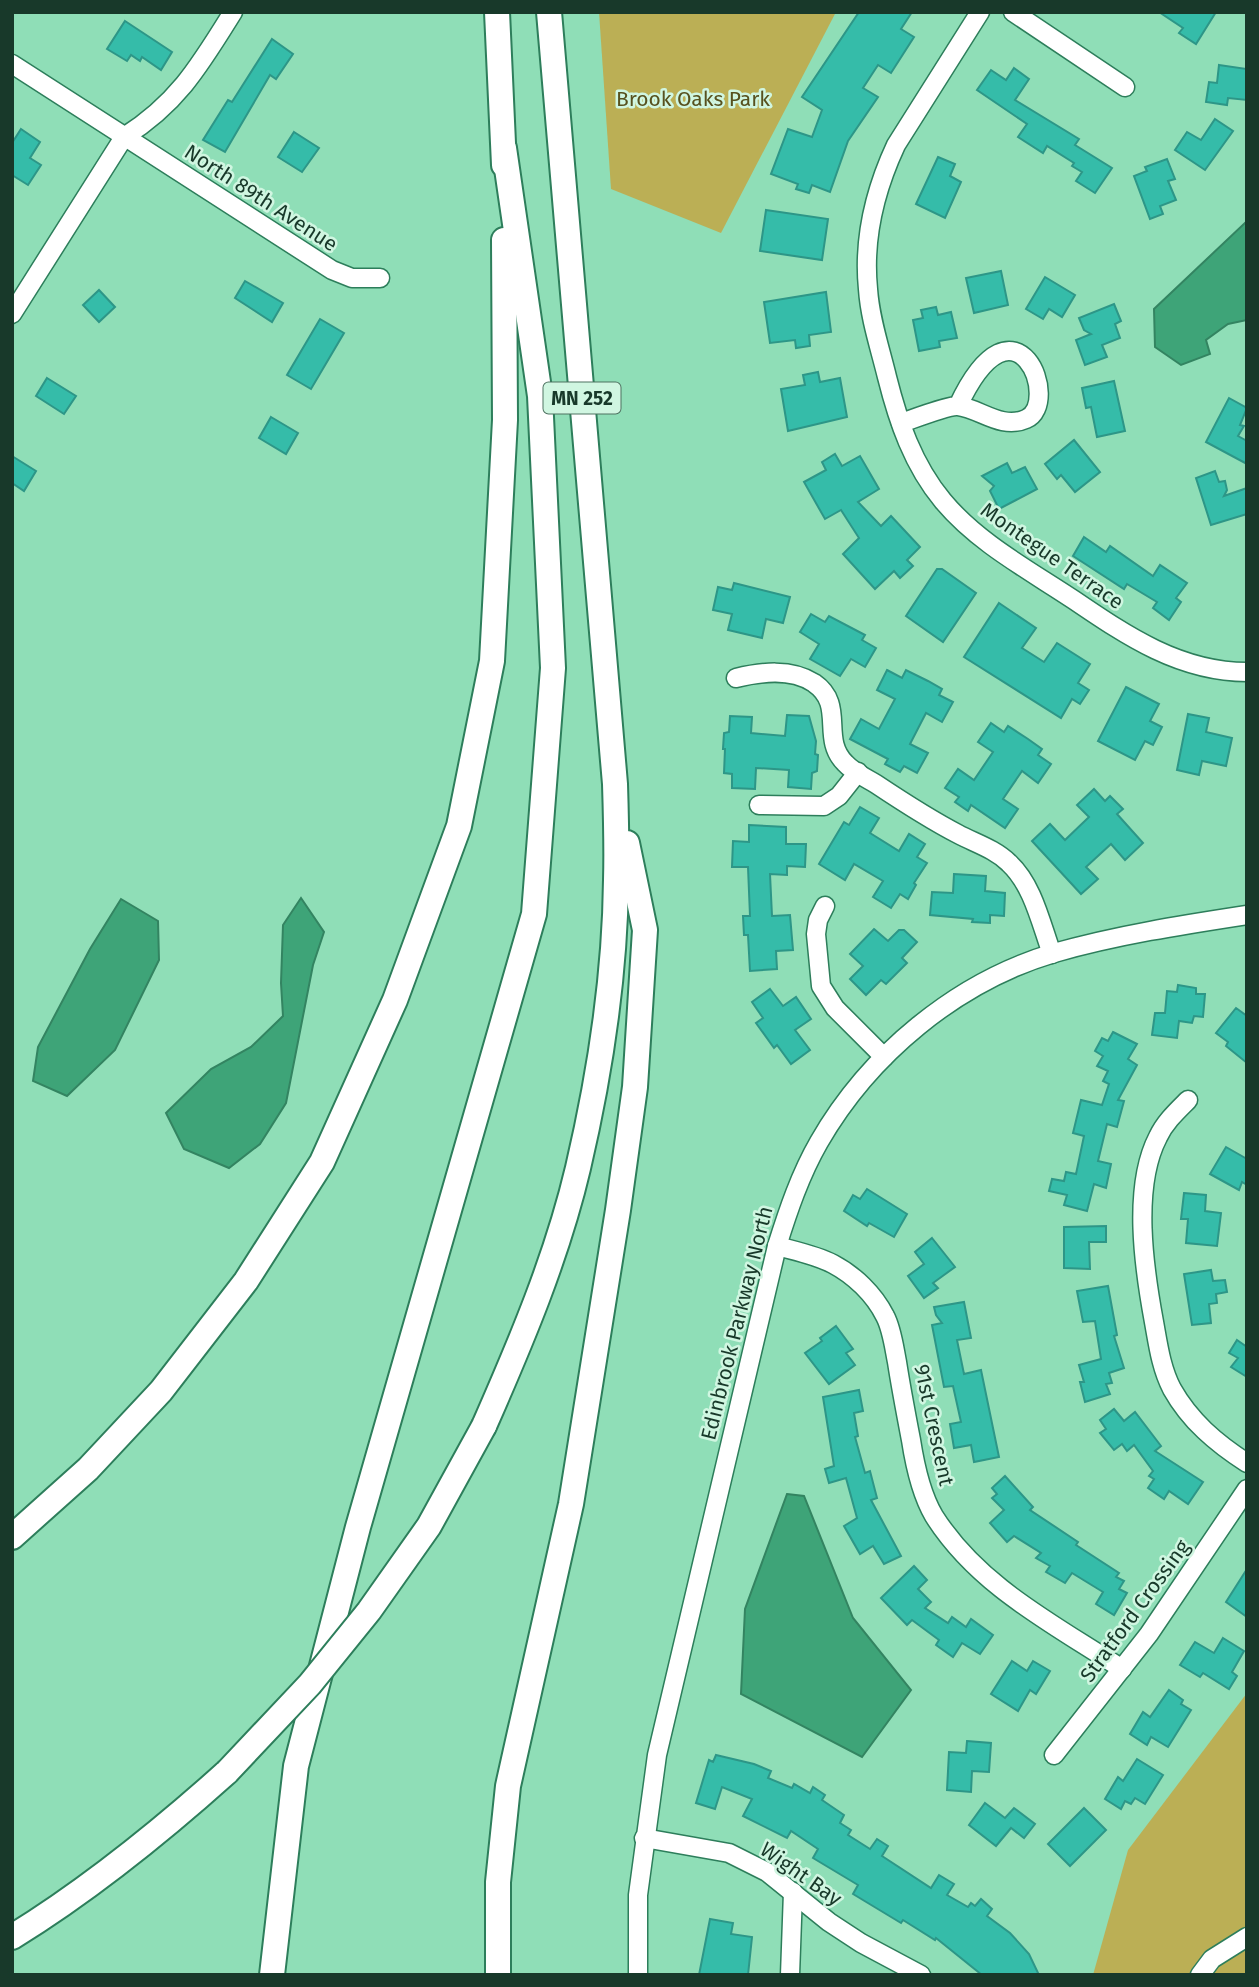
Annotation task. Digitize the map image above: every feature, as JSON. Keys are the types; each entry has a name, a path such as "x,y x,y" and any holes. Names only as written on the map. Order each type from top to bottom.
{"highway":[{"path":"12,1537 88,1469 161,1391 246,1281 322,1162 395,1000 459,826 492,660 505,420 504,148 497,12"},
{"name":"MN 252","path":"550,12 615,784"},
{"path":"272,1975 296,1766 358,1527 534,914 553,668 540,396 504,148"},
{"path":"12,1937 63,1905 129,1856 227,1772 310,1684 369,1611 429,1526 484,1426 517,1353 551,1262 578,1169 597,1075 612,950 616,881 615,784"},
{"path":"498,1975 498,1882 508,1786 571,1504 633,1101 645,930 615,784"}],"street":[{"path":"12,314 124,137 150,120 175,96 200,65 233,12"},
{"name":"Montegue Terrace","path":"980,12 896,145 886,167 872,215 867,265 868,289 872,314 908,443 923,474 943,502 967,526 995,547 1133,640 1167,656 1200,667 1247,672"},
{"path":"1013,12 1125,87"},
{"name":"North 89th Avenue","path":"12,64 331,270 352,278 380,278"},
{"path":"901,423 958,406 1010,422 1025,420 1034,415 1038,404 1034,371 1024,355 1010,349 996,354 983,364 958,406"},
{"path":"736,678 761,672 787,673 812,681 825,692 832,708 832,739 836,752 846,765 924,816 994,852 1010,864 1028,889 1052,954"},
{"path":"759,805 824,806 839,796 858,772"},
{"path":"825,906 818,920 816,934 821,986 835,1008 884,1057"},
{"name":"Edinbrook Parkway North","path":"638,1975 638,1895 644,1838 669,1699 777,1246 799,1183 818,1143 841,1108 884,1057 915,1028 979,985 1052,954 1111,939 1247,915"},
{"path":"1188,1100 1169,1118 1157,1137 1150,1158 1143,1218 1147,1286 1161,1362 1170,1386 1201,1429 1247,1463"},
{"name":"91st Crescent","path":"777,1246 832,1263 854,1278 868,1292 885,1316 893,1340 914,1459 922,1488 932,1513 950,1540 988,1580 1122,1669"},
{"name":"Stratford Crossing","path":"1054,1755 1179,1592 1247,1489"},
{"name":"Wight Bay","path":"644,1838 729,1853 767,1872 830,1922 909,1972"},
{"path":"790,1975 793,1892"},
{"path":"1200,1975 1212,1958 1247,1937"}],"green space":[{"name":"Brook Oaks Park","path":"599,12 836,12 721,233 611,189"},
{"path":"1247,1693 1247,1975 1093,1975 1128,1850"}],"shaded area":[{"path":"1247,221 1247,320 1228,324 1206,340 1210,354 1181,365 1155,347 1154,309"},
{"path":"301,898 324,932 313,965 286,1103 260,1144 229,1168 184,1149 166,1113 211,1069 251,1047 283,1016 283,925"},
{"path":"121,899 158,921 159,960 115,1050 67,1096 33,1081 38,1047 90,949"},
{"path":"787,1494 804,1496 853,1618 911,1690 862,1757 741,1694 745,1609"}],"building":[{"path":"859,12 912,12 901,29 914,37 891,73 878,65 863,88 878,97 848,141 830,192 812,185 809,193 796,189 798,184 771,174 788,129 812,137 822,110 802,97"},
{"path":"1159,12 1216,12 1196,44 1179,33 1183,28"},
{"path":"125,21 172,52 161,70 142,57 140,61 131,55 127,61 107,49"},
{"path":"272,39 293,54 276,79 270,75 225,152 203,140 228,100 232,102"},
{"path":"1219,65 1247,69 1247,100 1228,98 1227,105 1206,102 1209,82 1217,83"},
{"path":"1014,68 1029,79 1015,100 1079,139 1075,145 1112,168 1095,193 1076,181 1082,172 1072,166 1074,163 1047,146 1043,153 1018,137 1027,124 977,90 991,70 1006,80"},
{"path":"1215,119 1233,131 1205,170 1175,150 1187,132 1201,140"},
{"path":"21,129 40,142 30,158 41,165 28,185 12,175 12,143"},
{"path":"294,132 319,148 302,172 278,157"},
{"path":"938,157 955,164 950,176 961,182 945,218 916,204"},
{"path":"1167,159 1175,179 1168,181 1176,200 1160,206 1163,214 1150,219 1134,176 1147,171 1145,167"},
{"path":"766,210 828,219 822,260 760,251"},
{"path":"1001,271 1008,305 974,313 966,278"},
{"path":"1045,277 1075,295 1062,317 1049,309 1043,319 1026,309"},
{"path":"245,281 283,303 272,322 235,298"},
{"path":"99,290 115,307 99,322 83,305"},
{"path":"826,292 831,332 809,335 810,346 796,348 795,340 770,343 764,302"},
{"path":"1114,304 1121,321 1115,324 1120,338 1102,345 1107,357 1085,365 1076,340 1091,334 1084,330 1079,318"},
{"path":"936,307 938,315 951,312 957,338 939,341 940,347 919,351 913,320 923,318 921,310"},
{"path":"320,319 344,333 311,389 287,375"},
{"path":"818,372 820,382 840,378 847,417 788,431 781,389 805,385 803,375"},
{"path":"47,378 76,396 64,414 36,396"},
{"path":"1114,381 1125,431 1097,437 1091,407 1086,408 1082,388"},
{"path":"1229,398 1247,408 1240,425 1244,426 1238,436 1247,441 1247,464 1206,442"},
{"path":"271,417 298,433 286,454 259,438"},
{"path":"1074,440 1100,472 1075,492 1061,475 1057,479 1045,464"},
{"path":"835,454 842,466 860,456 879,489 858,502 881,526 891,516 920,547 907,560 913,566 900,578 894,571 875,589 843,554 859,538 841,510 825,519 804,482 826,470 822,462"},
{"path":"12,456 36,471 24,491 12,483"},
{"path":"1007,463 1012,473 1025,467 1037,489 999,509 990,491 994,486 982,476"},
{"path":"1215,471 1219,482 1225,481 1227,490 1224,496 1247,488 1247,514 1211,525 1196,478"},
{"path":"1084,537 1106,552 1110,546 1153,576 1160,565 1187,583 1176,598 1181,602 1169,620 1153,608 1157,602 1127,584 1124,589 1073,556"},
{"path":"937,569 942,569 976,593 943,642 906,616"},
{"path":"734,583 790,597 783,623 766,619 762,638 728,630 732,614 713,610 718,587 732,590"},
{"path":"999,603 1036,628 1022,648 1044,662 1057,643 1090,664 1078,683 1089,690 1080,704 1072,699 1061,718 964,657"},
{"path":"811,614 825,622 829,616 865,635 862,640 876,648 865,667 851,659 840,676 810,659 819,644 800,632"},
{"path":"887,670 902,678 906,670 942,689 939,695 953,702 942,722 926,713 910,744 928,753 917,773 904,766 900,772 885,764 888,759 850,739 861,719 879,729 895,699 877,690"},
{"path":"1126,687 1159,704 1150,721 1162,727 1153,745 1145,741 1135,760 1098,741"},
{"path":"1188,714 1209,718 1206,732 1232,738 1226,766 1202,761 1199,775 1177,770"},
{"path":"787,715 809,716 816,741 815,754 818,755 817,771 812,773 811,789 788,787 789,770 756,768 755,789 732,788 732,774 724,773 723,749 724,733 729,732 730,716 752,717 751,733 785,736"},
{"path":"991,723 1004,732 1008,726 1028,739 1042,749 1038,755 1051,764 1038,783 1022,771 1003,799 1018,809 1005,828 971,805 968,811 955,802 959,797 945,788 958,769 974,780 993,752 978,742"},
{"path":"1094,789 1105,801 1110,796 1123,809 1117,814 1143,843 1125,860 1111,844 1086,867 1098,879 1081,894 1032,841 1050,824 1065,840 1089,817 1077,805"},
{"path":"860,807 879,818 870,833 899,851 909,834 925,844 917,857 927,863 914,883 916,885 908,899 900,894 891,908 873,897 883,881 854,864 845,880 819,864 844,822 849,825"},
{"path":"749,825 786,827 786,844 806,844 805,867 787,866 787,875 770,874 772,916 790,915 793,950 776,951 777,969 750,971 748,935 744,935 743,916 750,916 748,867 732,867 733,841 749,842"},
{"path":"954,874 986,876 985,891 1005,893 1004,916 990,915 990,923 930,915 932,892 953,893"},
{"path":"874,929 888,941 899,930 904,930 917,942 902,958 907,963 886,984 881,980 866,995 850,979 863,966 850,954"},
{"path":"1178,985 1196,988 1196,994 1205,994 1203,1017 1194,1016 1192,1023 1179,1021 1177,1038 1152,1035 1155,1013 1165,1013 1167,991 1177,992"},
{"path":"770,989 783,1006 796,997 811,1019 795,1030 810,1050 791,1064 777,1045 774,1048 756,1023 763,1018 752,1002"},
{"path":"1236,1008 1247,1016 1247,1063 1226,1046 1228,1042 1216,1033"},
{"path":"1113,1032 1137,1044 1128,1059 1137,1065 1118,1100 1124,1101 1117,1127 1107,1124 1098,1161 1111,1164 1106,1188 1094,1184 1087,1211 1064,1205 1067,1195 1049,1191 1052,1179 1064,1181 1066,1172 1076,1174 1084,1136 1073,1133 1081,1100 1102,1105 1109,1084 1103,1081 1108,1071 1097,1066 1103,1056 1095,1051 1102,1038 1108,1041"},
{"path":"1226,1147 1247,1159 1247,1185 1242,1182 1239,1190 1210,1174"},
{"path":"867,1189 907,1214 894,1237 869,1223 867,1226 844,1211 853,1195 860,1199"},
{"path":"1184,1193 1206,1195 1205,1211 1221,1213 1217,1246 1186,1243 1188,1219 1181,1219"},
{"path":"1106,1226 1106,1242 1089,1242 1090,1269 1064,1268 1064,1227"},
{"path":"932,1238 955,1267 933,1283 938,1288 924,1298 908,1276 924,1264 915,1252"},
{"path":"1211,1270 1213,1281 1225,1280 1227,1292 1216,1294 1217,1303 1209,1304 1211,1323 1192,1325 1184,1274"},
{"path":"1108,1286 1117,1335 1114,1336 1124,1368 1109,1373 1112,1383 1106,1384 1110,1394 1085,1402 1080,1382 1084,1382 1079,1365 1101,1359 1095,1321 1083,1322 1077,1291"},
{"path":"964,1302 971,1338 957,1340 964,1374 981,1370 999,1457 974,1462 971,1445 954,1448 950,1424 961,1422 953,1386 944,1387 932,1325 942,1323 934,1307"},
{"path":"836,1326 853,1349 846,1353 855,1365 829,1384 805,1353 822,1341 820,1338"},
{"path":"1237,1340 1247,1347 1247,1377 1231,1367 1238,1358 1229,1353"},
{"path":"859,1390 863,1411 854,1413 858,1436 855,1437 865,1473 870,1471 877,1498 871,1500 901,1556 884,1564 873,1546 860,1554 844,1526 857,1518 846,1478 829,1483 825,1469 834,1466 823,1397"},
{"path":"1114,1409 1124,1421 1135,1412 1161,1446 1155,1451 1203,1482 1188,1504 1169,1491 1164,1499 1148,1488 1154,1479 1149,1476 1153,1471 1134,1445 1127,1451 1122,1444 1114,1450 1100,1433 1106,1429 1100,1420"},
{"path":"1005,1476 1033,1507 1030,1510 1119,1573 1116,1577 1124,1581 1119,1589 1127,1593 1114,1615 1096,1604 1103,1592 1072,1573 1065,1583 1046,1572 1050,1566 1036,1558 1041,1553 1014,1536 1007,1542 990,1523 1004,1510 992,1498 997,1494 992,1488"},
{"path":"914,1566 927,1580 918,1589 931,1602 925,1608 948,1623 952,1617 966,1627 971,1619 993,1635 980,1654 962,1643 953,1657 936,1645 939,1640 912,1620 907,1625 881,1598"},
{"path":"1247,1569 1247,1617 1226,1602"},
{"path":"1223,1638 1244,1651 1232,1672 1237,1676 1229,1689 1203,1673 1200,1677 1180,1665 1195,1642 1214,1653"},
{"path":"1012,1661 1027,1671 1033,1661 1050,1671 1036,1694 1030,1690 1018,1711 991,1694"},
{"path":"1169,1690 1183,1700 1181,1704 1191,1710 1168,1747 1151,1737 1147,1745 1130,1734 1143,1712 1150,1717"},
{"path":"967,1741 991,1743 989,1772 972,1771 971,1792 947,1790 949,1752 966,1753"},
{"path":"716,1755 771,1771 768,1778 792,1788 794,1784 810,1793 813,1787 825,1795 822,1800 844,1815 840,1823 851,1830 848,1835 870,1849 877,1839 888,1846 882,1856 931,1888 939,1875 954,1884 947,1895 968,1907 971,1903 975,1906 981,1899 992,1909 987,1916 1010,1933 1029,1954 1039,1975 982,1975 936,1938 935,1940 903,1920 901,1923 853,1894 858,1885 813,1858 818,1849 791,1831 787,1838 743,1816 752,1799 722,1787 715,1809 696,1803 709,1760 713,1762"},
{"path":"1137,1759 1163,1775 1145,1804 1135,1798 1131,1804 1125,1801 1121,1809 1105,1799 1118,1777 1123,1781"},
{"path":"985,1803 1005,1818 1014,1808 1035,1824 1024,1838 1011,1828 996,1846 969,1825"},
{"path":"1084,1808 1106,1830 1070,1866 1048,1844"},
{"path":"710,1919 733,1923 731,1934 752,1937 748,1975 699,1975"}]}
